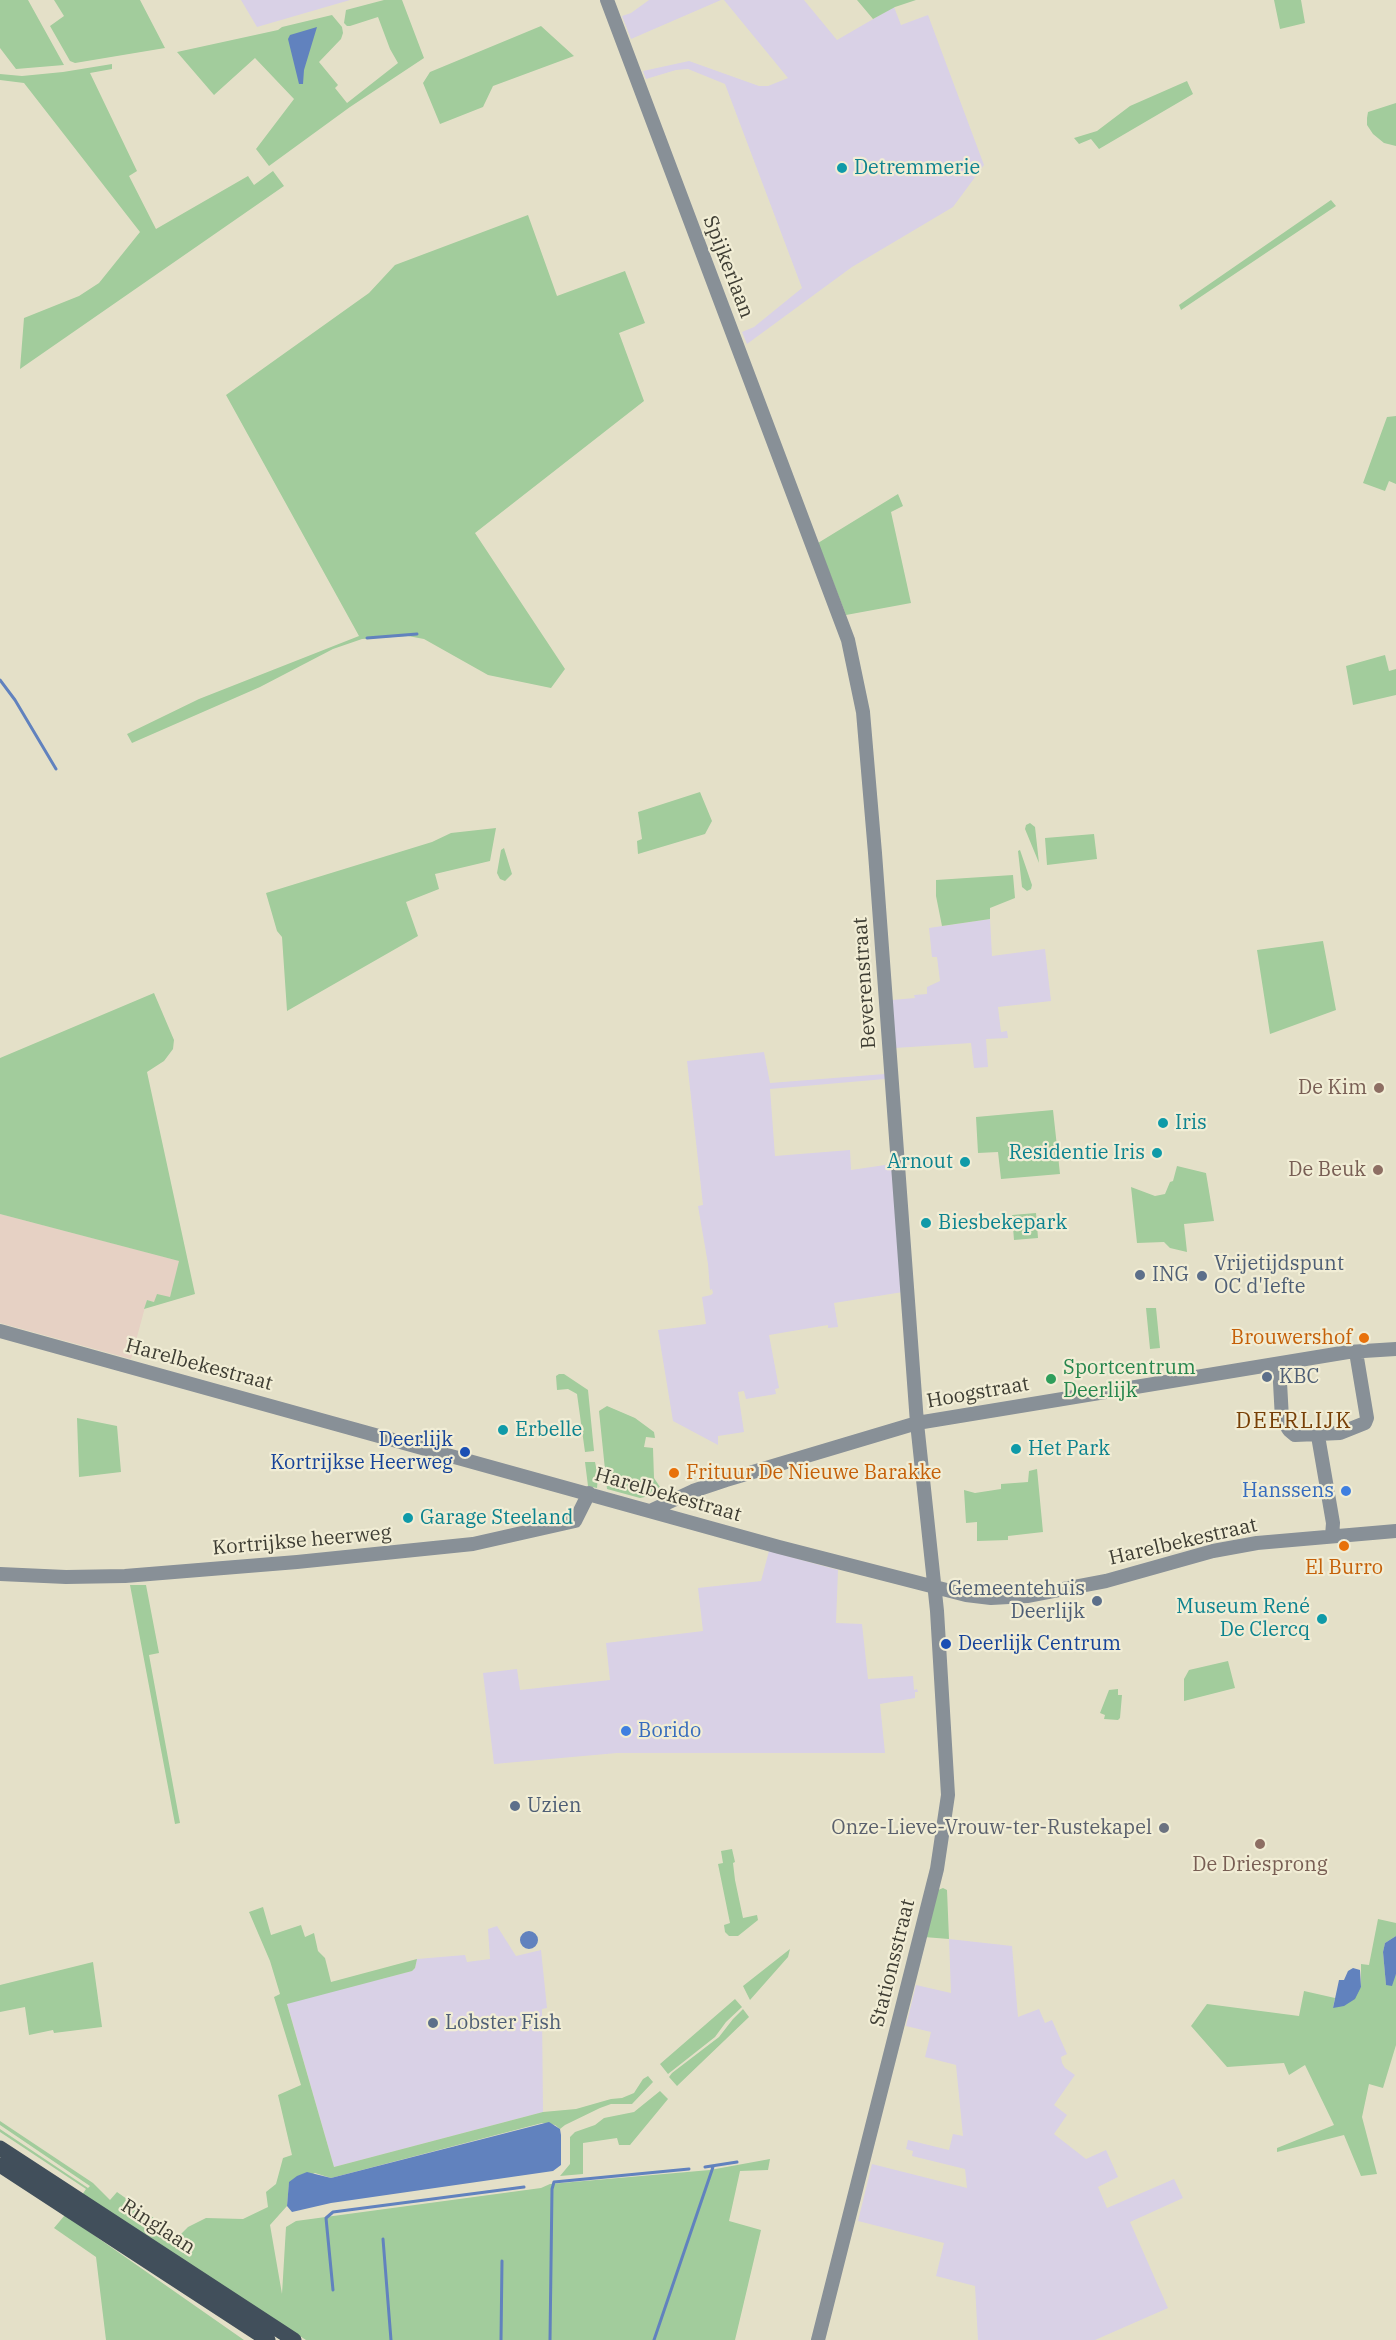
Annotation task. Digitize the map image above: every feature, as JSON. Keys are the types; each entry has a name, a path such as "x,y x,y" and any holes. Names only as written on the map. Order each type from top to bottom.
{"main road":[{"name":"Ringlaan","path":"0,2148 294,2340"},
{"name":"Ringlaan","path":"0,2165 268,2340"}],"street":[{"name":"Spijkerlaan","path":"607,0 814,547"},
{"name":"Beverenstraat","path":"814,547 848,640 863,712 908,1279 917,1423 934,1588"},
{"name":"Harelbekestraat","path":"0,1331 650,1511 966,1595 991,1598 1027,1596 1106,1581 1213,1551 1257,1543 1396,1531"},
{"name":"Hoogstraat","path":"650,1511 693,1491 726,1480 917,1423 1197,1376 1356,1352 1396,1349"},
{"path":"1279,1364 1282,1419 1289,1430 1295,1435 1318,1436 1340,1433 1365,1423 1367,1412 1356,1352"},
{"path":"1318,1436 1333,1523 1332,1536"},
{"name":"Kortrijkse heerweg","path":"0,1574 66,1577 125,1576 309,1561 473,1544 575,1521 589,1493"},
{"name":"Stationsstraat","path":"819,2340 937,1869 946,1818 947,1780 934,1588"}],"shaded area":[{"path":"241,0 350,0 257,27"},
{"path":"649,0 721,0 631,39 622,16 631,13"},
{"path":"724,0 804,0 837,40 894,7 901,25 928,15 984,165 953,207 852,267 747,344 742,332 754,327 802,288 725,84 688,69 676,70 646,79 643,71 689,61 759,86 768,86 788,78"},
{"path":"990,919 992,956 1045,949 1051,1001 998,1007 1001,1032 1007,1031 1008,1038 986,1039 988,1067 974,1068 971,1043 895,1048 892,1000 915,998 914,995 927,994 927,987 940,981 937,957 932,957 929,928"},
{"path":"764,1052 770,1083 885,1074 885,1079 770,1089 775,1156 850,1150 851,1170 892,1164 903,1292 834,1303 838,1327 828,1328 828,1325 769,1335 779,1388 775,1389 776,1394 746,1399 744,1391 738,1392 744,1432 718,1436 718,1445 673,1421 658,1330 706,1324 702,1297 713,1293 712,1289 710,1290 698,1206 703,1205 687,1061"},
{"path":"0,1214 180,1261 170,1297 154,1302 147,1300 131,1359 0,1323"},
{"path":"769,1551 838,1570 836,1623 862,1624 868,1679 913,1676 914,1690 917,1689 918,1692 915,1692 915,1698 880,1704 885,1753 617,1753 494,1764 483,1673 517,1669 520,1690 610,1680 606,1643 703,1631 698,1588 761,1581"},
{"path":"497,1926 516,1956 541,1950 547,2008 542,2009 543,2112 334,2167 287,2003 412,1971 417,1959 465,1955 467,1962 490,1959 488,1929"},
{"path":"949,1939 1012,1946 1018,2017 1039,2009 1045,2023 1052,2020 1067,2054 1061,2057 1062,2063 1075,2075 1054,2105 1067,2115 1054,2134 1086,2159 1106,2150 1118,2177 1098,2187 1107,2208 1174,2179 1183,2198 1130,2222 1168,2308 1095,2340 978,2340 975,2286 936,2276 944,2243 858,2221 872,2164 967,2188 965,2169 912,2156 913,2151 906,2149 908,2140 949,2150 953,2134 963,2136 956,2065 925,2057 931,2032 906,2026 916,1985 951,1993"}],"green space":[{"path":"0,0 28,0 64,65 16,69 0,48"},
{"path":"54,0 140,0 165,48 75,63 70,61 50,26 64,16"},
{"path":"384,0 402,0 424,58 350,107 269,166 256,149 294,99 255,58 214,95 177,52 278,30 282,27 332,15 342,27 343,33 341,39 319,62 338,85 335,88 347,103 398,63 378,17 350,26 344,23 346,10"},
{"path":"857,0 916,0 895,7 873,19"},
{"path":"1274,0 1301,0 1305,23 1280,29"},
{"path":"541,26 574,56 493,86 483,107 440,124 423,83 430,72"},
{"path":"112,64 112,69 90,73 137,171 129,176 156,229 248,176 254,185 273,171 284,186 20,369 24,318 79,296 99,283 140,232 24,83 0,80 0,74 22,76"},
{"path":"1187,81 1193,94 1099,149 1091,139 1079,144 1074,138 1097,131 1130,106"},
{"path":"1396,103 1396,146 1384,143 1373,134 1367,125 1367,118 1368,112"},
{"path":"1331,200 1336,206 1181,310 1179,305"},
{"path":"528,215 557,296 625,271 645,323 619,333 644,401 475,533 565,669 551,688 488,675 424,639 408,636 362,639 333,649 260,687 132,743 127,734 199,699 359,636 226,395 369,293 395,265"},
{"path":"1396,416 1396,484 1389,481 1385,491 1363,483 1387,417"},
{"path":"898,494 903,506 891,512 911,603 846,615 818,543"},
{"path":"1385,655 1389,671 1396,669 1396,695 1353,705 1346,666"},
{"path":"700,792 712,821 705,834 638,854 637,841 642,839 638,812"},
{"path":"1030,823 1035,827 1039,863 1025,829"},
{"path":"496,828 490,861 435,874 439,889 406,902 418,936 287,1011 282,937 277,931 266,893 432,842 451,833"},
{"path":"1094,834 1097,859 1047,865 1045,838"},
{"path":"504,848 512,874 505,881 500,879 497,873 501,850"},
{"path":"1020,850 1032,885 1027,891 1022,887 1018,851"},
{"path":"1013,875 1015,898 990,908 990,919 942,926 936,896 936,880"},
{"path":"1323,941 1336,1010 1270,1034 1257,950"},
{"path":"154,993 174,1040 173,1049 164,1061 147,1072 195,1294 144,1309 147,1300 154,1302 157,1294 170,1297 179,1261 0,1214 0,1058"},
{"path":"1053,1110 1060,1174 1001,1179 998,1152 978,1153 976,1117"},
{"path":"1177,1166 1206,1173 1214,1221 1184,1224 1187,1252 1170,1248 1164,1242 1137,1243 1131,1187 1155,1196 1165,1194 1170,1182 1173,1181"},
{"path":"1036,1213 1038,1238 1014,1240 1012,1215"},
{"path":"1146,1308 1156,1308 1160,1348 1150,1349"},
{"path":"564,1374 588,1390 594,1451 585,1452 577,1394 568,1389 557,1390 556,1376"},
{"path":"607,1406 635,1418 654,1432 655,1438 646,1437 644,1447 653,1448 654,1478 664,1493 640,1498 607,1489 599,1411"},
{"path":"77,1418 117,1426 121,1472 79,1477"},
{"path":"585,1462 595,1462 598,1477 597,1488 588,1486"},
{"path":"1037,1469 1043,1532 1008,1536 1008,1540 977,1541 977,1522 966,1523 964,1490 975,1493 1001,1489 1001,1484 1028,1482 1029,1471"},
{"path":"130,1585 146,1585 159,1653 149,1655 180,1823 175,1824"},
{"path":"1228,1661 1235,1688 1184,1701 1184,1679 1189,1670"},
{"path":"1118,1689 1118,1695 1122,1695 1120,1718 1118,1720 1104,1719 1105,1715 1100,1713 1109,1690"},
{"path":"732,1849 735,1880 743,1918 757,1915 758,1920 738,1936 729,1936 725,1932 724,1925 730,1923 718,1864 723,1863 721,1851"},
{"path":"943,1888 947,1890 949,1939 924,1937 938,1890"},
{"path":"263,1907 271,1935 301,1925 305,1937 314,1933 318,1951 325,1958 331,1982 417,1959 412,1971 287,2004 334,2167 543,2112 576,2109 622,2098 634,2093 643,2079 648,2076 653,2082 632,2104 611,2104 560,2129 555,2125 542,2123 331,2178 315,2173 289,2183 287,2206 270,2225 282,2294 286,2227 296,2221 541,2188 550,2184 710,2170 770,2159 768,2170 740,2171 729,2221 761,2230 735,2340 306,2340 82,2195 86,2189 0,2132 0,2129 88,2188 90,2186 0,2125 0,2121 93,2183 110,2200 117,2192 179,2236 188,2227 206,2218 243,2219 268,2207 266,2192 276,2184 283,2158 292,2155 278,2095 301,2085 274,1997 280,1994 270,1961 249,1912"},
{"path":"1378,1919 1396,1923 1396,1936 1385,1943 1383,1952 1386,1985 1396,1974 1396,2045 1383,2088 1369,2084 1362,2117 1377,2174 1361,2176 1344,2135 1277,2152 1277,2148 1334,2125 1305,2065 1289,2075 1284,2063 1227,2067 1191,2026 1207,2004 1299,2016 1304,1991 1335,1998 1333,2008 1361,1987 1361,1964 1369,1965"},
{"path":"790,1949 788,1957 750,2000 743,1986"},
{"path":"93,1962 102,2027 54,2033 53,2030 29,2035 25,2007 0,2012 0,1985"},
{"path":"735,1999 742,2007 726,2022 715,2037 668,2074 660,2064"},
{"path":"743,2009 749,2017 677,2086 669,2077 672,2073 719,2037"},
{"path":"660,2091 668,2099 630,2145 619,2145 617,2138 583,2143 583,2174 560,2176 570,2164 570,2137 575,2132 595,2125 604,2118 634,2112"},
{"path":"65,2215 244,2340 106,2340 96,2257 54,2228"}],"water":[{"path":"317,27 304,70 303,84 299,84 288,39 290,35"},
{"path":"529,1931 537,1936 538,1940 533,1948 529,1949 521,1944 520,1940 525,1932"},
{"path":"1396,1936 1396,1974 1392,1986 1386,1985 1383,1952 1385,1943"},
{"path":"1353,1968 1360,1970 1361,1987 1355,1999 1344,2006 1333,2008 1339,1980 1344,1980 1348,1971"},
{"path":"549,2122 560,2129 561,2135 561,2165 553,2171 331,2203 292,2212 287,2206 289,2182 307,2172 331,2178"}],"waterway":[{"path":"367,638 417,634"},
{"path":"0,680 15,700 56,769"},
{"path":"705,2167 737,2162"},
{"path":"654,2340 713,2167"},
{"path":"550,2340 552,2189 554,2182 689,2169"},
{"path":"333,2290 326,2218 333,2212 524,2187"},
{"path":"383,2239 391,2340"},
{"path":"501,2340 502,2261"}],"place":[{"name":"Detremmerie","path":"842,168"},
{"name":"De Kim","path":"1379,1088"},
{"name":"Iris","path":"1163,1123"},
{"name":"Residentie Iris","path":"1157,1153"},
{"name":"Arnout","path":"965,1162"},
{"name":"De Beuk","path":"1378,1170"},
{"name":"Biesbekepark","path":"926,1223"},
{"name":"ING","path":"1140,1275"},
{"name":"Vrijetijdspunt OC d'Iefte","path":"1202,1276"},
{"name":"Brouwershof","path":"1364,1338"},
{"name":"KBC","path":"1267,1377"},
{"name":"Sportcentrum Deerlijk","path":"1051,1379"},
{"name":"Erbelle","path":"503,1430"},
{"name":"Het Park","path":"1016,1449"},
{"name":"Deerlijk Kortrijkse Heerweg","path":"465,1452"},
{"name":"Frituur De Nieuwe Barakke","path":"674,1473"},
{"name":"Hanssens","path":"1346,1491"},
{"name":"Garage Steeland","path":"408,1518"},
{"name":"El Burro","path":"1344,1546"},
{"name":"Gemeentehuis Deerlijk","path":"1097,1601"},
{"name":"Museum René De Clercq","path":"1322,1619"},
{"name":"Deerlijk Centrum","path":"946,1644"},
{"name":"Borido","path":"626,1731"},
{"name":"Uzien","path":"515,1806"},
{"name":"Onze-Lieve-Vrouw-ter-Rustekapel","path":"1164,1828"},
{"name":"De Driesprong","path":"1260,1844"},
{"name":"Lobster Fish","path":"433,2023"}],"district":[{"name":"DEERLIJK","path":"1294,1422"}]}
